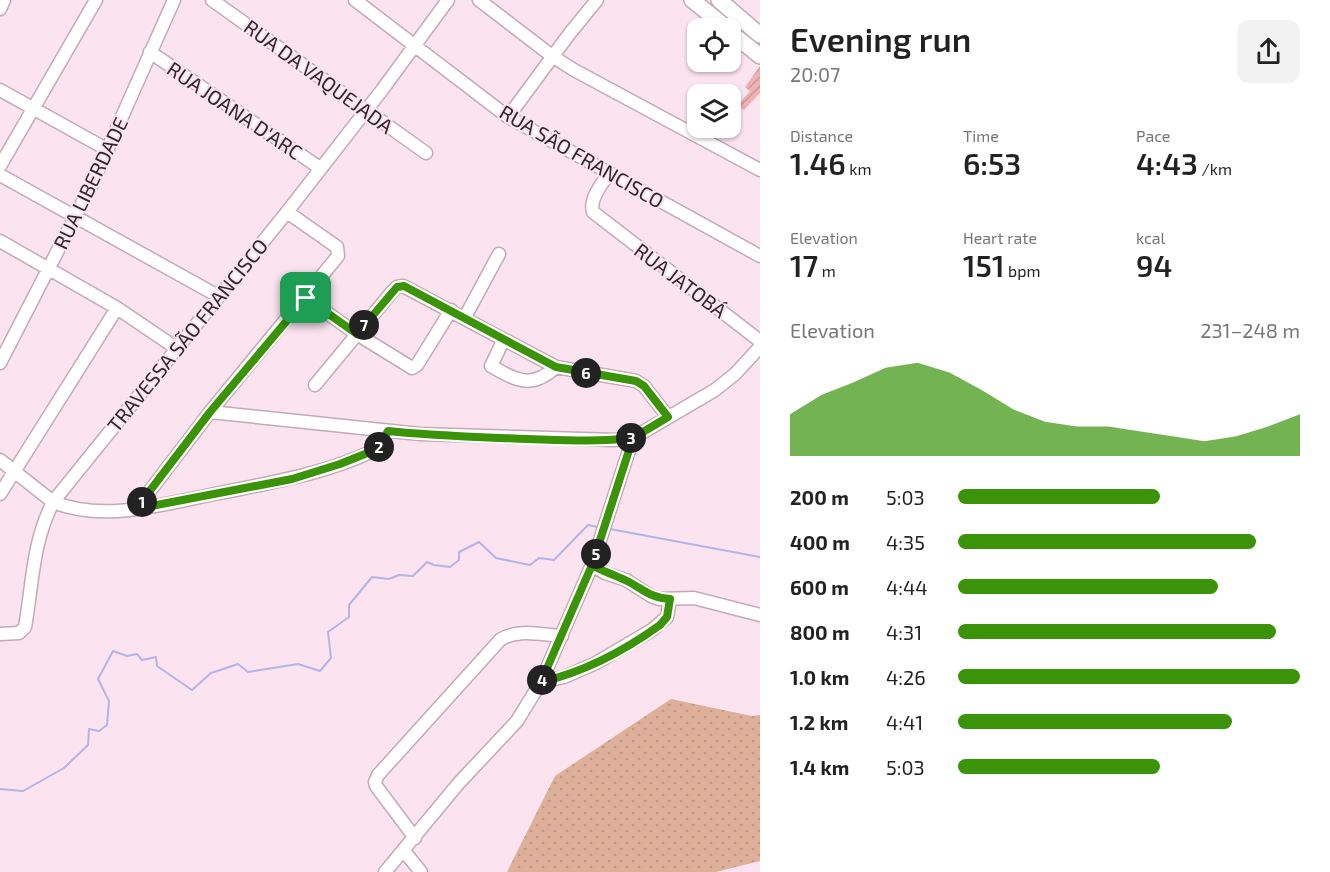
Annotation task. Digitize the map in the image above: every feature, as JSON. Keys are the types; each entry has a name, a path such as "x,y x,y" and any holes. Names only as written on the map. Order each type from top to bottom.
{"main road":[{"path":"692,0 710,5 720,18"},
{"path":"719,0 760,35"},
{"path":"741,41 760,56"}],"street":[{"path":"0,9 4,0"},
{"path":"0,166 96,0"},
{"name":"RUA LIBERDADE","path":"0,363 108,150 174,0"},
{"name":"RUA DA VAQUEJADA","path":"212,0 426,153"},
{"name":"RUA SÃO FRANCISCO","path":"355,0 508,117 760,256"},
{"name":"TRAVESSA SÃO FRANCISCO","path":"0,634 19,633 26,627 37,543 43,521 52,502 287,212 448,0"},
{"path":"479,0 552,56 639,106 760,170"},
{"path":"508,117 552,56 597,0"},
{"name":"RUA JOANA D'ARC","path":"150,52 320,168"},
{"path":"0,90 108,150"},
{"name":"RUA JATOBÁ","path":"609,173 592,206 593,212 760,341"},
{"path":"0,175 218,296"},
{"path":"136,509 210,412 335,260 339,252 338,247 287,212"},
{"path":"0,241 117,308 176,348"},
{"path":"465,317 499,254"},
{"path":"315,385 391,293 400,286 409,287 556,367 636,381 644,386 668,417"},
{"path":"306,298 357,334 414,368 451,310"},
{"path":"0,494 117,308"},
{"path":"503,340 491,366 513,378 528,382 537,380 556,367"},
{"path":"210,412 439,435 573,440 633,438 724,383 760,347"},
{"path":"0,460 52,502 87,511 136,509 314,473 375,450 388,431"},
{"path":"385,872 458,784 517,721 541,682 592,565 633,438"},
{"path":"592,565 605,573 626,580 651,596 670,599 694,598 760,615"},
{"path":"541,682 564,677 596,663 652,630 667,617 670,599"},
{"path":"415,838 376,786 378,775 500,640 506,636 520,634 562,636"},
{"path":"404,851 422,872"}],"shaded area":[{"path":"671,699 752,716 760,715 760,861 716,872 507,872 555,776"}],"building":[{"path":"760,66 760,93 744,110 741,108 741,101 750,91 745,87"}],"waterway":[{"path":"0,789 23,791 64,768 88,745 89,729 99,731 107,725 109,701 98,679 113,651 127,656 137,654 142,660 156,657 157,666 192,690 211,673 238,664 248,672 298,664 320,671 331,658 328,632 349,617 349,605 372,577 389,579 399,575 413,576 427,562 450,567 459,560 459,552 479,542 496,558 530,565 539,558 554,560 588,525 598,527"},
{"path":"610,529 760,557"}],"route":[{"path":"306,298 210,412 136,509 264,485 314,473 375,450 388,431 593,441 633,438 592,565 541,682 564,677 596,663 660,625 667,617 670,599 651,596 626,580 605,573 592,565 603,527 633,438 668,417 644,386 625,378 574,371 544,362 409,287 397,287 357,334 306,298"}]}
